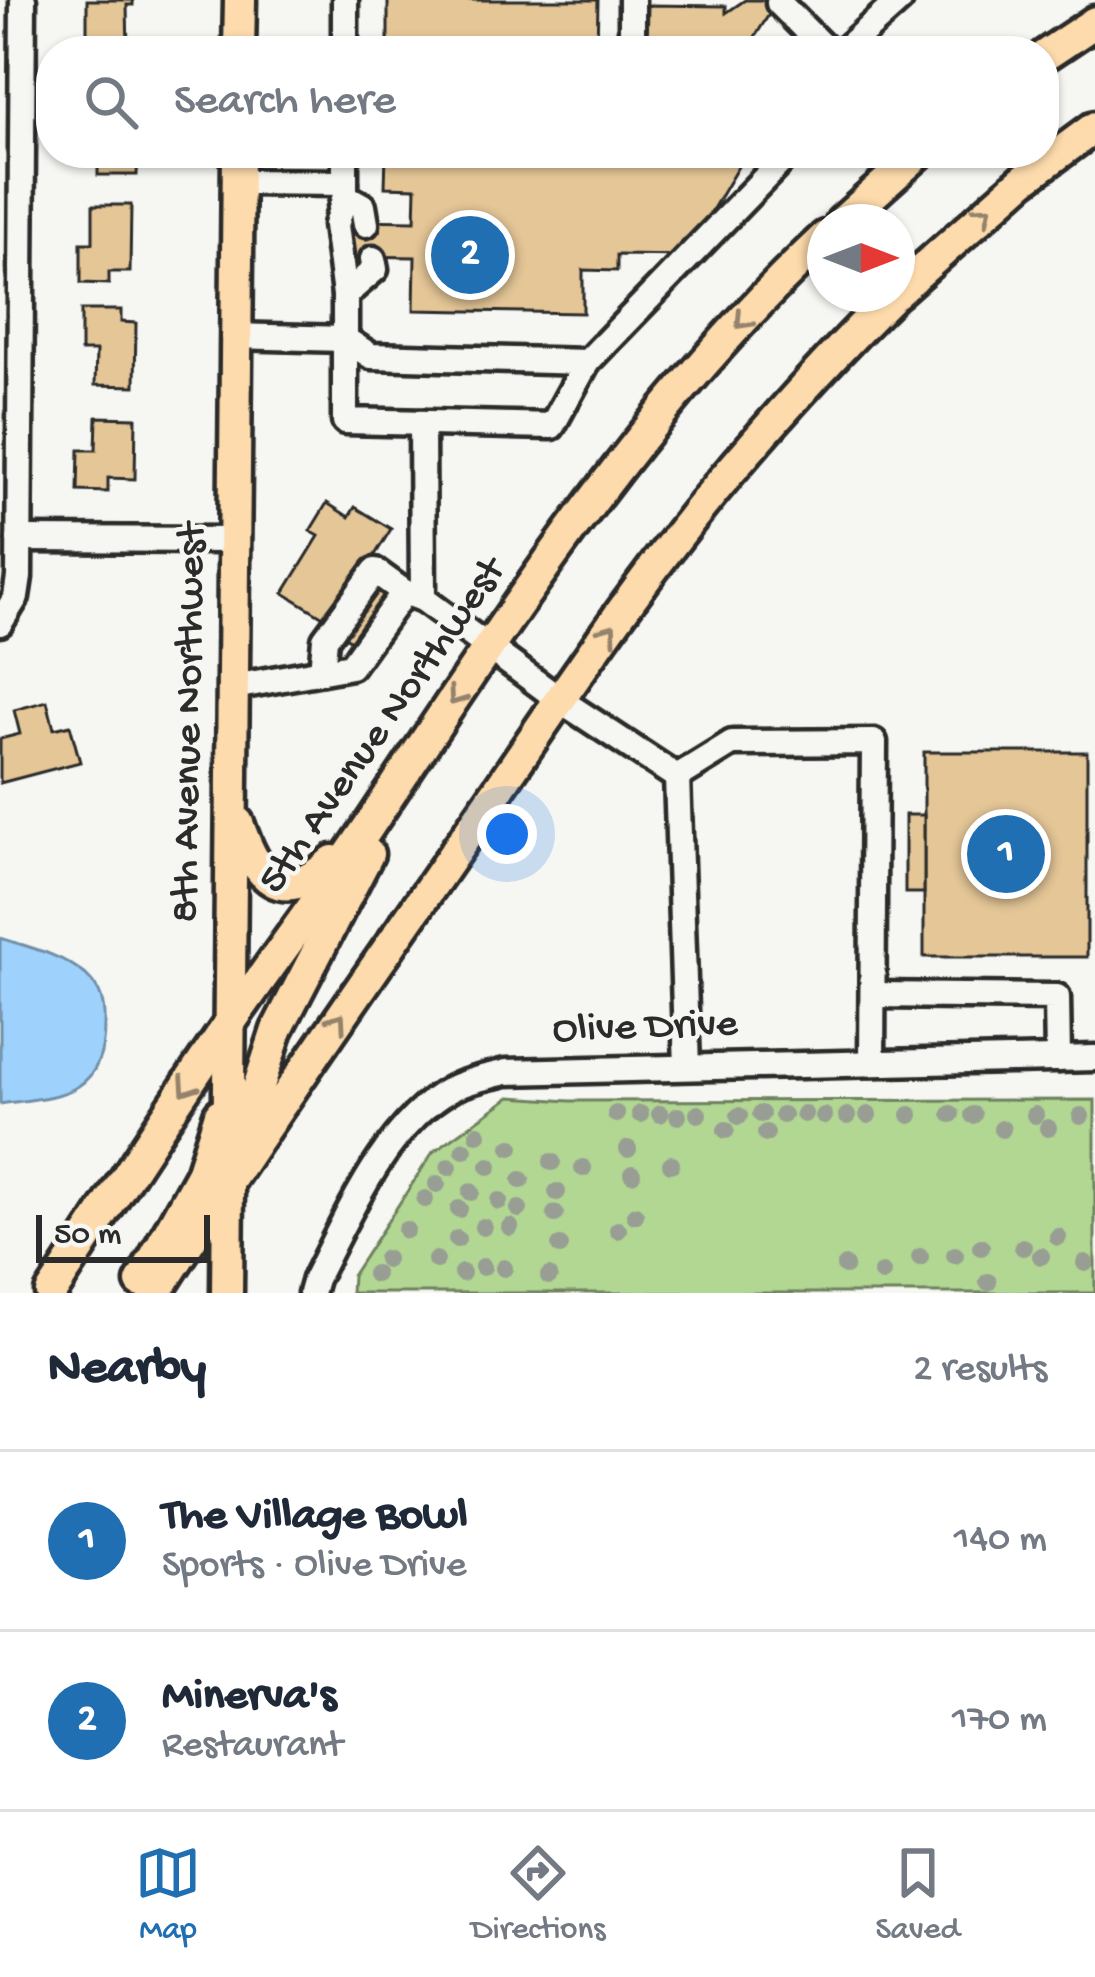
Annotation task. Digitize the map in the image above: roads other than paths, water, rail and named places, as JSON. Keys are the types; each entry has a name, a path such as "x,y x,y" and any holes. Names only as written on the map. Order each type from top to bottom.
{"main road":[{"path":"239,36 240,0"},
{"path":"1059,46 1095,22"},
{"path":"1059,155 1095,127"},
{"name":"8th Avenue Northwest","path":"227,1293 238,168"},
{"path":"862,204 902,168"},
{"path":"915,276 1042,168"},
{"name":"5th Avenue Northwest","path":"50,1293 230,1022 556,552 643,436 736,327 807,256"},
{"path":"156,1293 228,1180 654,570 726,476 877,312"},
{"path":"228,1180 277,1030 421,747"},
{"path":"232,806 252,861 261,873 287,885 315,877 364,832"},
{"path":"136,1293 201,1174 222,1106 230,1022"}],"street":[{"path":"0,623 16,597 19,539 23,0"},
{"path":"345,0 345,36"},
{"path":"632,0 632,36"},
{"path":"860,36 900,0"},
{"path":"790,1 813,36"},
{"path":"238,168 345,190 363,206 366,224"},
{"path":"345,168 336,225 345,295 345,421 552,426 587,362 775,168"},
{"path":"345,295 375,268 373,260"},
{"path":"236,336 345,339 371,356 587,362"},
{"path":"233,687 351,666 414,596 422,423"},
{"path":"19,539 235,540"},
{"path":"322,671 325,639 375,571 677,777"},
{"path":"677,777 732,743 874,742 872,1063"},
{"path":"677,777 687,1067"},
{"path":"874,994 1057,997 1058,1059"},
{"name":"Olive Drive","path":"311,1293 365,1182 429,1104 466,1082 506,1072 1095,1058"}],"water":[{"path":"0,938 67,962 99,992 104,1011 102,1049 96,1067 74,1089 0,1104"}],"place":[{"name":"Minerva's","path":"470,255"},
{"name":"The Village Bowl","path":"1006,854"}]}
